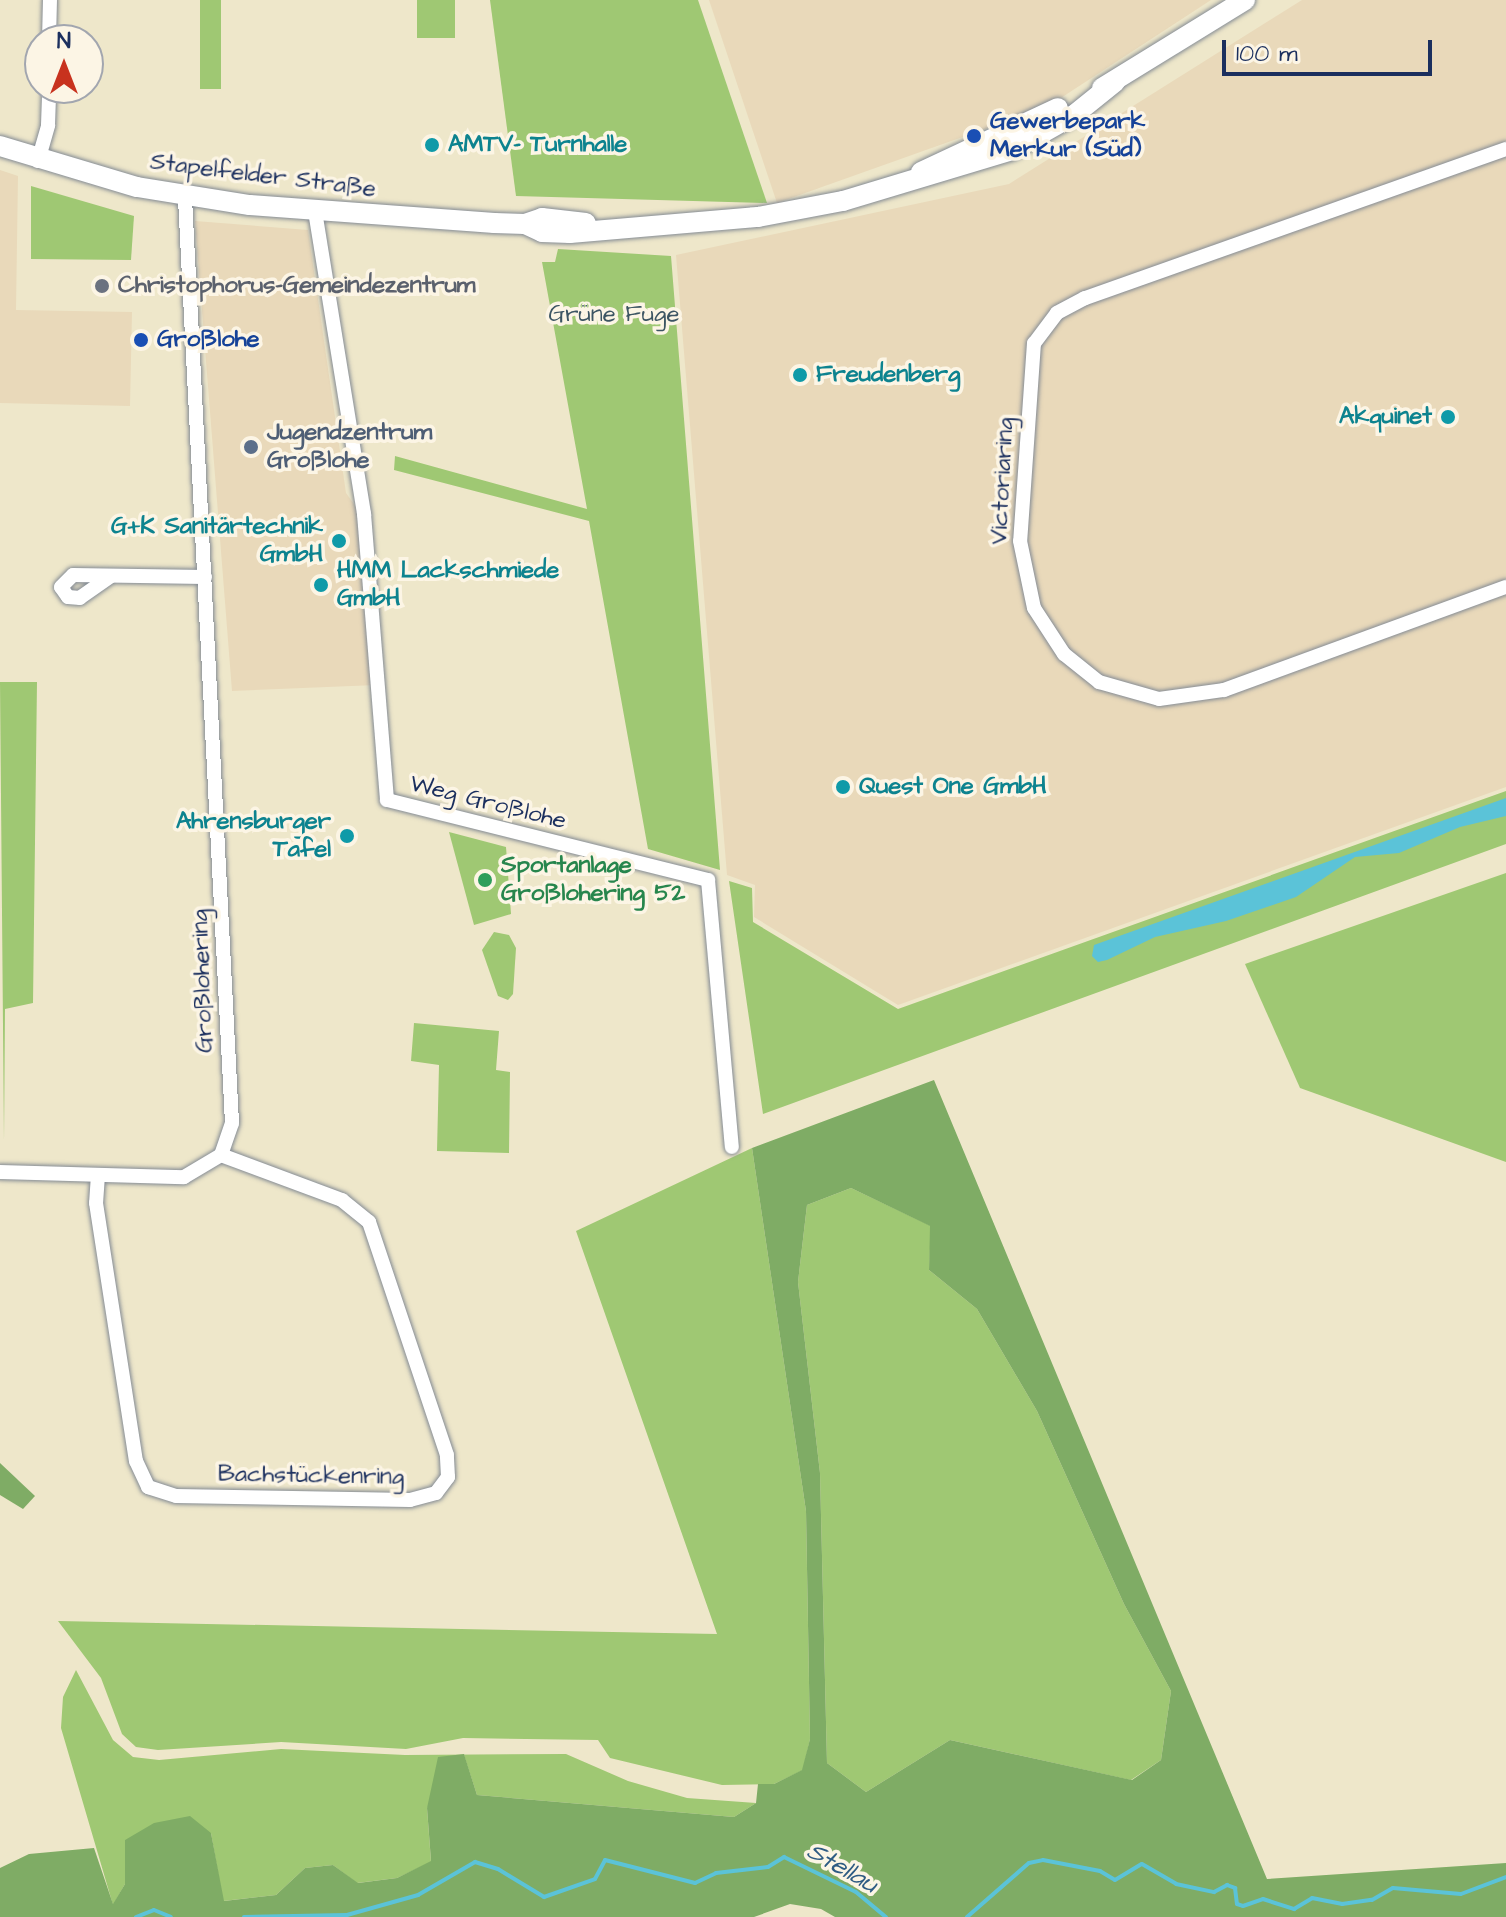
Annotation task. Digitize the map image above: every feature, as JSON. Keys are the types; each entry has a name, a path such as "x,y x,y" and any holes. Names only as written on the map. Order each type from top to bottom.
{"street":[{"path":"49,24 50,0"},
{"name":"Stapelfelder Straße","path":"0,146 38,161 185,197 315,211 525,224 556,218 598,226 758,217 893,189 1012,150 1074,115 1115,82 1245,0"},
{"name":"Stapelfelder Straße","path":"893,189 935,163 1115,82"},
{"path":"38,161 48,125 49,104"},
{"name":"Victoriaring","path":"1506,149 1085,298 1057,313 1034,343 1020,541 1023,577 1034,608 1064,654 1099,682 1159,699 1224,690 1506,587"},
{"name":"Großlohering","path":"185,197 205,577 207,694 232,1117 221,1155"},
{"name":"Weg Großlohe","path":"315,211 364,514 387,800 708,880 732,1147"},
{"path":"111,576 205,577"},
{"path":"0,1172 184,1177 221,1155"},
{"name":"Bachstückenring","path":"98,1175 96,1203 136,1461 148,1487 176,1496 410,1500 436,1493 448,1477 447,1455 369,1222 342,1200 221,1155"}],"shaded area":[{"path":"709,0 1211,0 1047,107 777,203"},
{"path":"1302,0 1506,0 1506,787 898,1005 754,917 755,885 727,875 676,255 1009,184"},
{"path":"0,170 18,176 16,310 132,312 130,406 0,403"},
{"path":"195,221 308,230 346,493 361,514 376,685 232,691"}],"green space":[{"path":"200,0 221,0 221,89 200,89"},
{"path":"417,0 455,0 455,38 417,38"},
{"path":"490,0 698,0 767,203 516,196"},
{"path":"31,186 134,216 131,260 31,259"},
{"name":"Grüne Fuge","path":"558,249 671,256 720,870 648,849 589,521 394,470 395,456 587,509 542,262 555,262"},
{"path":"0,682 37,682 33,1003 5,1009 4,1142"},
{"path":"1506,791 1506,844 763,1114 729,881 752,888 753,922 898,1009"},
{"name":"Sportanlage Großlohering 52","path":"449,832 506,847 511,914 474,925"},
{"path":"1506,873 1506,1162 1300,1088 1245,964"},
{"name":"Sportanlage Großlohering 52","path":"494,932 509,935 516,948 513,994 508,1000 498,996 482,950"},
{"path":"414,1023 499,1031 496,1070 510,1072 509,1153 437,1151 439,1065 411,1061"},
{"path":"934,1080 1267,1879 1506,1863 1506,1917 835,1917 821,1909 790,1904 754,1917 0,1917 0,1868 29,1854 94,1848 113,1904 125,1884 125,1840 154,1823 190,1816 211,1833 224,1901 276,1895 305,1868 333,1865 358,1883 397,1878 431,1861 427,1808 438,1757 464,1754 477,1795 734,1817 756,1803 758,1784 774,1784 802,1770 810,1739 806,1511 752,1148","holes":["851,1188 930,1226 929,1270 977,1309 1037,1411 1124,1604 1171,1691 1161,1760 1132,1780 950,1740 866,1792 827,1763 820,1473 798,1282 807,1205"]},
{"path":"752,1148 806,1511 810,1739 803,1770 774,1784 722,1785 610,1758 598,1740 463,1738 406,1749 281,1742 158,1750 136,1747 122,1734 101,1678 58,1621 717,1634 576,1231"},
{"path":"851,1188 931,1226 929,1270 977,1309 1037,1411 1124,1604 1171,1691 1161,1760 1131,1780 950,1740 866,1792 827,1763 820,1473 798,1282 807,1205"},
{"path":"0,1463 35,1496 23,1509 0,1495"},
{"path":"76,1670 113,1740 133,1757 159,1760 281,1749 405,1755 566,1754 628,1781 687,1798 756,1803 734,1817 477,1795 464,1755 427,1808 431,1862 397,1878 357,1883 333,1865 305,1868 276,1895 223,1901 211,1833 125,1840 125,1884 113,1905 61,1728 63,1697"}],"water":[{"path":"1506,798 1506,816 1460,827 1399,853 1355,857 1296,897 1226,921 1155,937 1107,960 1098,962 1092,956 1094,945"}],"waterway":[{"name":"Stellau","path":"244,1917 347,1915 418,1895 475,1862 498,1869 544,1897 595,1879 605,1860 695,1883 716,1873 768,1867 784,1857 856,1892 886,1917"},
{"name":"Stellau","path":"967,1917 1029,1863 1043,1860 1100,1871 1115,1880 1142,1864 1176,1884 1214,1892 1227,1885 1235,1888 1237,1904 1243,1906 1263,1899 1294,1909 1312,1898 1342,1904 1372,1900 1393,1888 1461,1894 1506,1877"},
{"path":"136,1917 154,1910 171,1917"}],"place":[{"name":"Gewerbepark Merkur (Süd)","path":"974,136"},
{"name":"AMTV- Turnhalle","path":"432,145"},
{"name":"Christophorus-Gemeindezentrum","path":"102,286"},
{"name":"Großlohe","path":"141,340"},
{"name":"Freudenberg","path":"800,375"},
{"name":"Akquinet","path":"1448,417"},
{"name":"Jugendzentrum Großlohe","path":"251,447"},
{"name":"G+K Sanitärtechnik GmbH","path":"339,541"},
{"name":"HMM Lackschmiede GmbH","path":"321,585"},
{"name":"Quest One GmbH","path":"843,787"},
{"name":"Ahrensburger Tafel","path":"347,836"},
{"name":"Sportanlage Großlohering 52","path":"485,880"}]}
